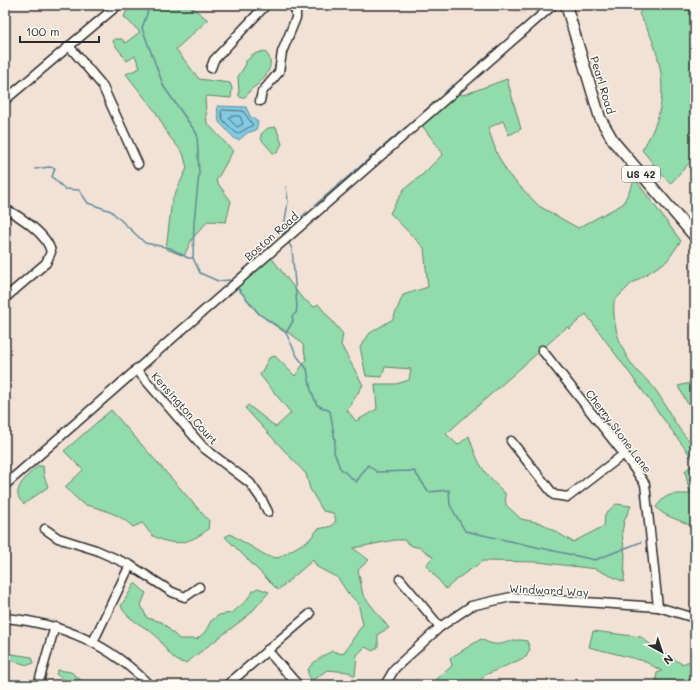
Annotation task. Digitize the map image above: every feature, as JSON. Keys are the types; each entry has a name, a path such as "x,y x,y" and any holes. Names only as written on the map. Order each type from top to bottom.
{"main road":[{"name":"Pearl Road","path":"566,5 600,118 605,128 614,142 695,237"}],"street":[{"path":"5,100 118,5"},
{"path":"211,68 214,60 266,5"},
{"path":"260,101 262,92 279,72 282,52 296,18 296,12 293,5"},
{"name":"Boston Road","path":"5,485 553,5"},
{"path":"69,46 102,85 138,164"},
{"path":"5,209 31,226 48,245 51,252 49,260 5,298"},
{"name":"Cherry Stone Lane","path":"542,350 624,454 645,484 658,607"},
{"name":"Kensington Court","path":"136,369 204,448 250,483 262,500 268,512"},
{"path":"511,441 554,495 568,497 624,454"},
{"path":"46,529 58,538 96,550 130,565 172,592 185,597 198,587"},
{"path":"93,642 130,565"},
{"path":"400,579 440,628"},
{"name":"Windward Way","path":"385,685 395,668 440,628 471,606 511,597 658,607 695,618"},
{"path":"227,685 310,614"},
{"path":"5,618 55,626 93,642 124,662 149,685"},
{"path":"38,685 55,626"},
{"path":"267,650 298,685"}],"shaded area":[{"path":"498,5 533,5 523,14 511,11"}],"green space":[{"path":"129,5 189,5 208,20 176,49 199,79 230,83 232,88 231,98 207,96 205,99 207,123 233,151 216,181 231,201 226,222 208,221 192,239 184,256 166,249 172,200 187,168 183,153 169,136 155,111 126,74 140,68 135,56 127,61 113,42 114,39 122,39 125,43 140,32 124,17"},
{"path":"644,5 682,5 695,13 695,157 670,184 642,150 656,121 660,108 662,91 662,80 658,56 650,34 639,14"},
{"path":"264,51 270,61 268,71 261,81 242,98 239,96 238,77 246,64 246,61 251,57 251,55"},
{"path":"507,79 521,129 509,135 503,121 488,128 497,154 508,174 539,206 578,228 623,204 635,179 681,241 667,261 631,284 614,301 614,310 616,329 619,339 622,348 632,365 655,389 676,425 685,437 691,442 695,438 695,462 586,314 569,329 567,327 446,434 458,445 469,436 475,454 482,468 491,480 505,493 506,505 521,519 541,523 573,542 604,526 605,514 616,504 631,506 624,521 622,533 625,555 624,582 596,569 538,562 483,561 458,578 446,589 426,565 433,557 421,548 412,546 404,540 395,540 353,548 369,560 358,570 363,595 389,628 378,634 378,647 373,651 365,647 357,655 355,676 348,672 327,670 311,680 308,672 311,665 332,651 343,654 363,624 358,603 347,592 338,578 317,567 313,560 278,590 225,537 230,534 267,556 278,558 309,540 318,529 332,526 336,520 333,513 323,511 310,489 306,474 245,408 248,405 276,427 291,413 260,375 269,358 275,356 295,376 306,360 303,345 295,337 259,314 236,286 271,257 301,297 314,307 318,304 343,334 341,345 363,385 347,410 356,421 377,409 375,384 396,384 409,380 411,369 385,367 382,377 366,376 360,347 370,333 393,319 403,295 428,287 424,248 390,213 404,189 422,175 443,154 421,124 458,92 463,95"},
{"path":"276,127 282,144 277,153 273,153 261,139 261,134 268,128"},
{"path":"695,382 695,417 678,386"},
{"path":"111,410 209,521 208,529 203,533 186,542 179,543 167,541 153,536 142,523 133,527 123,519 111,513 83,504 65,487 83,470 64,451"},
{"path":"695,462 695,529 686,523 669,517 656,507 667,496 690,494 685,471"},
{"path":"37,466 43,466 44,476 48,487 24,504 18,494 18,489 24,479"},
{"path":"135,583 146,593 141,605 147,618 162,622 179,639 197,639 205,632 211,621 219,615 232,613 245,602 254,590 258,588 269,592 250,614 186,663 176,660 154,634 131,618 123,610 121,606"},
{"path":"593,631 641,637 656,649 682,664 690,661 695,665 695,685 666,685 656,680 657,673 662,671 644,661 589,647"},
{"path":"481,639 495,644 514,640 527,641 530,649 526,657 485,675 477,685 430,685 452,666 450,658"},
{"path":"5,653 32,657 34,663 28,665 12,661 5,667"},
{"path":"58,670 71,672 87,685 71,685 56,674"}],"water":[{"path":"217,106 246,107 250,116 258,122 256,130 247,133 239,140 235,139 219,122"}],"waterway":[{"path":"150,5 142,28 164,87 197,134 199,174 194,222 193,258 200,273 218,281 230,280"},
{"path":"460,80 499,46"},
{"path":"443,94 453,85"},
{"path":"412,122 436,101"},
{"path":"315,205 406,127"},
{"path":"35,169 49,167 55,168 52,177 65,189 79,190 88,203 111,211 145,243 170,248 188,258 193,258"},
{"path":"283,234 288,201 286,187"},
{"path":"283,234 307,212"},
{"path":"286,333 293,321 292,316 296,313 297,307 292,249 288,241"},
{"path":"236,286 259,314 286,333 297,356 307,369 311,390 317,405 330,411 335,440 334,452 340,468 356,482 368,465 377,472 414,471 429,492 449,490 450,505 465,531 595,560 641,542"}]}
